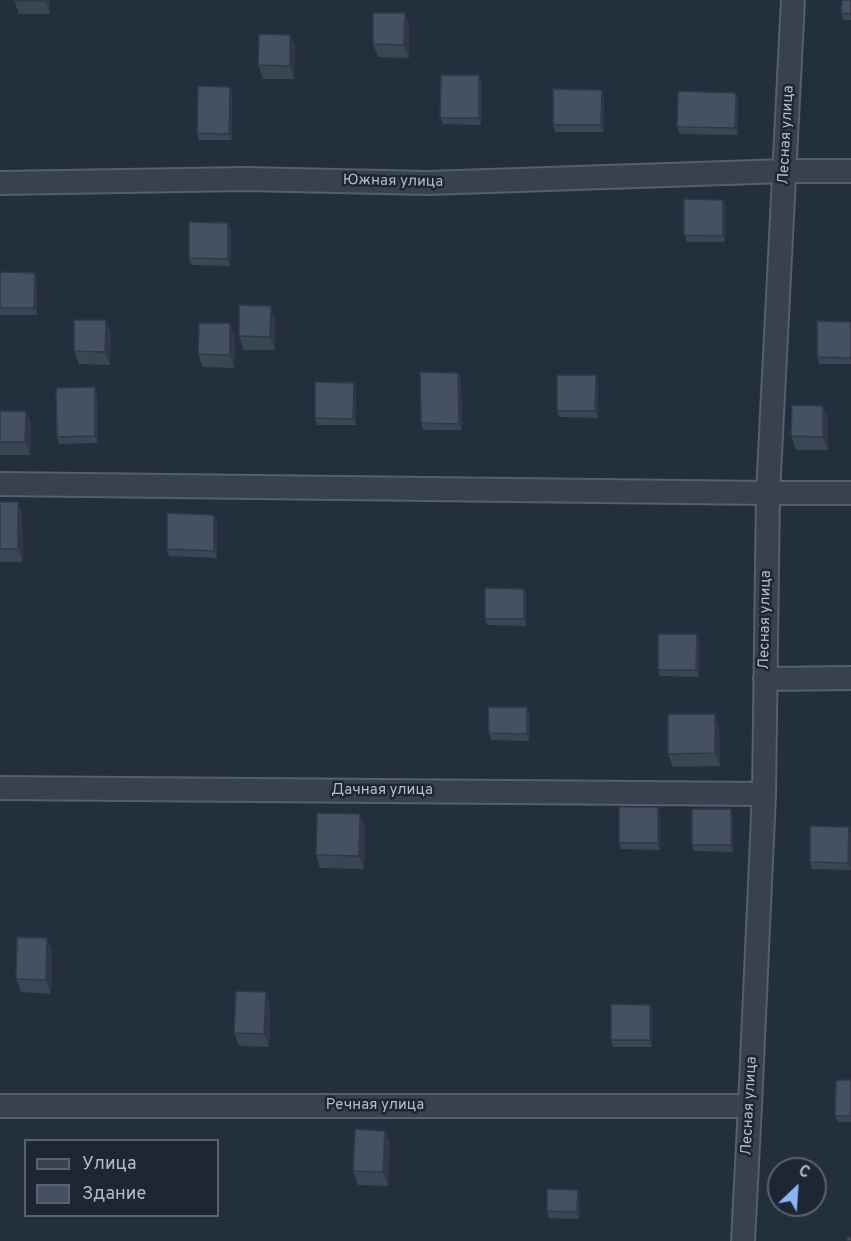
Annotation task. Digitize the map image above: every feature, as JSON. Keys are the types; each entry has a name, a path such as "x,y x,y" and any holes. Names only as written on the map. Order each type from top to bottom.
{"street":[{"name":"Лесная улица","path":"743,1241 764,794 768,493 794,0"},
{"name":"Южная улица","path":"0,183 245,179 429,183 785,171 851,171"},
{"path":"0,484 851,492"},
{"path":"765,680 851,678"},
{"name":"Дачная улица","path":"0,788 764,794"},
{"name":"Речная улица","path":"0,1106 750,1106"}],"building":[{"path":"45,0 45,1 14,1"},
{"path":"842,0 851,0 851,14 841,13"},
{"path":"373,13 405,13 404,45 373,44"},
{"path":"259,34 290,35 290,66 258,65"},
{"path":"441,75 479,75 479,118 440,118"},
{"path":"198,86 230,87 229,134 197,133"},
{"path":"553,89 602,90 601,125 553,125"},
{"path":"678,91 736,93 735,128 677,127"},
{"path":"684,199 723,200 723,236 684,235"},
{"path":"189,222 228,223 228,259 189,258"},
{"path":"0,272 35,273 34,308 0,308"},
{"path":"239,305 271,306 270,337 239,336"},
{"path":"74,320 106,320 105,352 74,351"},
{"path":"817,321 851,322 851,358 817,357"},
{"path":"199,323 230,323 230,355 198,354"},
{"path":"420,372 458,373 459,424 421,423"},
{"path":"557,375 596,375 595,411 557,411"},
{"path":"315,382 354,383 353,419 315,418"},
{"path":"95,387 95,436 57,437 56,388"},
{"path":"792,405 823,406 823,437 791,436"},
{"path":"0,411 26,411 25,442 0,442"},
{"path":"0,502 18,502 18,549 0,549"},
{"path":"167,513 214,515 214,551 167,549"},
{"path":"485,588 524,589 524,619 485,619"},
{"path":"658,634 697,634 696,670 658,670"},
{"path":"488,707 527,707 527,734 489,733"},
{"path":"668,714 715,714 715,753 668,754"},
{"path":"619,807 658,807 658,843 619,843"},
{"path":"692,809 731,809 731,845 692,845"},
{"path":"317,813 360,814 359,856 316,855"},
{"path":"810,826 849,827 848,863 810,862"},
{"path":"17,937 47,938 46,980 16,979"},
{"path":"236,991 266,992 264,1034 234,1033"},
{"path":"611,1004 650,1005 650,1040 611,1040"},
{"path":"836,1080 851,1080 851,1116 835,1116"},
{"path":"355,1129 385,1131 383,1172 353,1171"},
{"path":"547,1189 578,1190 577,1212 547,1211"}]}
